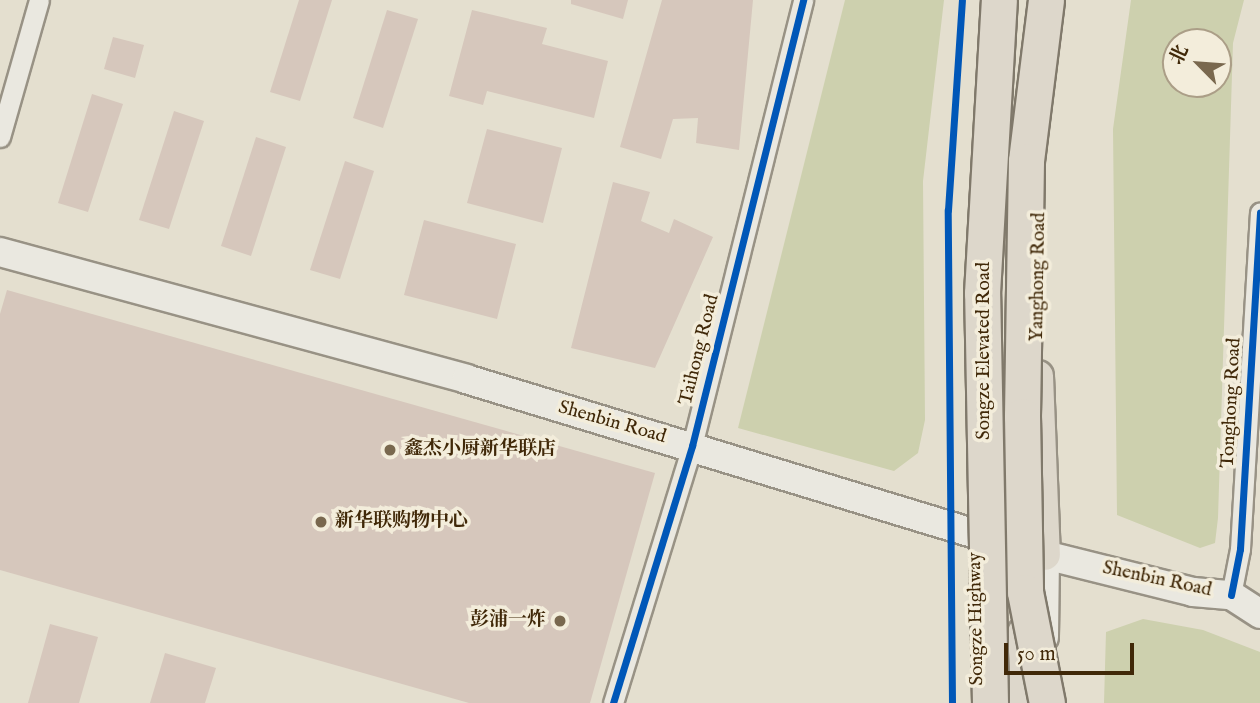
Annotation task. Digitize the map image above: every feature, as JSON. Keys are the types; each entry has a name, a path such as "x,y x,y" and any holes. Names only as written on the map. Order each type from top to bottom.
{"highway":[{"path":"996,88 1001,0"},
{"name":"Songze Elevated Road","path":"990,703 982,293 996,88 1013,0"},
{"name":"Songze Elevated Road","path":"1024,703 1022,416 1026,161 1046,0"},
{"path":"1025,592 1045,703"}],"main road":[{"path":"976,534 984,216 1001,0"},
{"name":"Yanghong Road","path":"1045,555 1035,290 1056,0"},
{"name":"Shenbin Road","path":"0,252 692,446 1045,555 1193,592 1231,595 1260,614"},
{"name":"Songze Highway","path":"976,534 978,703"},
{"path":"1045,555 1045,703"}],"street":[{"path":"0,137 39,0"},
{"name":"Taihong Road","path":"614,703 692,446 803,0"},
{"name":"Tonghong Road","path":"1231,595 1240,549 1260,213"}],"green space":[{"path":"845,0 944,0 923,181 925,420 918,453 894,471 738,428"},
{"path":"1131,0 1244,0 1233,43 1232,75 1232,28 1162,28 1162,98 1231,98 1215,543 1200,548 1117,515 1113,129"},
{"path":"1143,619 1203,630 1260,652 1260,703 1104,703 1106,632"}],"building":[{"path":"299,0 332,0 300,101 270,92"},
{"path":"571,0 628,0 623,19 571,4"},
{"path":"662,0 753,0 739,150 696,143 698,118 673,119 661,159 620,147"},
{"path":"387,10 418,19 383,128 353,118"},
{"path":"472,10 547,28 542,44 608,61 594,118 487,91 483,105 449,96"},
{"path":"113,37 144,45 135,78 104,69"},
{"path":"92,94 123,104 88,212 58,203"},
{"path":"174,111 204,121 169,229 139,220"},
{"path":"487,129 562,148 543,223 467,203"},
{"path":"256,137 286,147 251,256 221,246"},
{"path":"345,161 374,171 340,279 310,270"},
{"path":"613,182 650,192 641,221 669,233 674,219 713,237 655,368 571,348"},
{"path":"424,220 516,244 497,319 404,295"},
{"name":"新华联购物中心","path":"7,290 655,473 590,703 469,703 0,570 0,314"},
{"path":"50,624 98,637 79,703 28,703"},
{"path":"165,653 216,668 205,703 150,703"}],"cycle path":[{"path":"613,703 692,446 803,0"},
{"path":"952,703 948,210 962,0"},
{"path":"1231,595 1240,549 1260,213"}],"place":[{"name":"鑫杰小厨新华联店","path":"390,450"},
{"name":"新华联购物中心","path":"321,522"},
{"name":"彭浦一炸","path":"560,621"}]}
